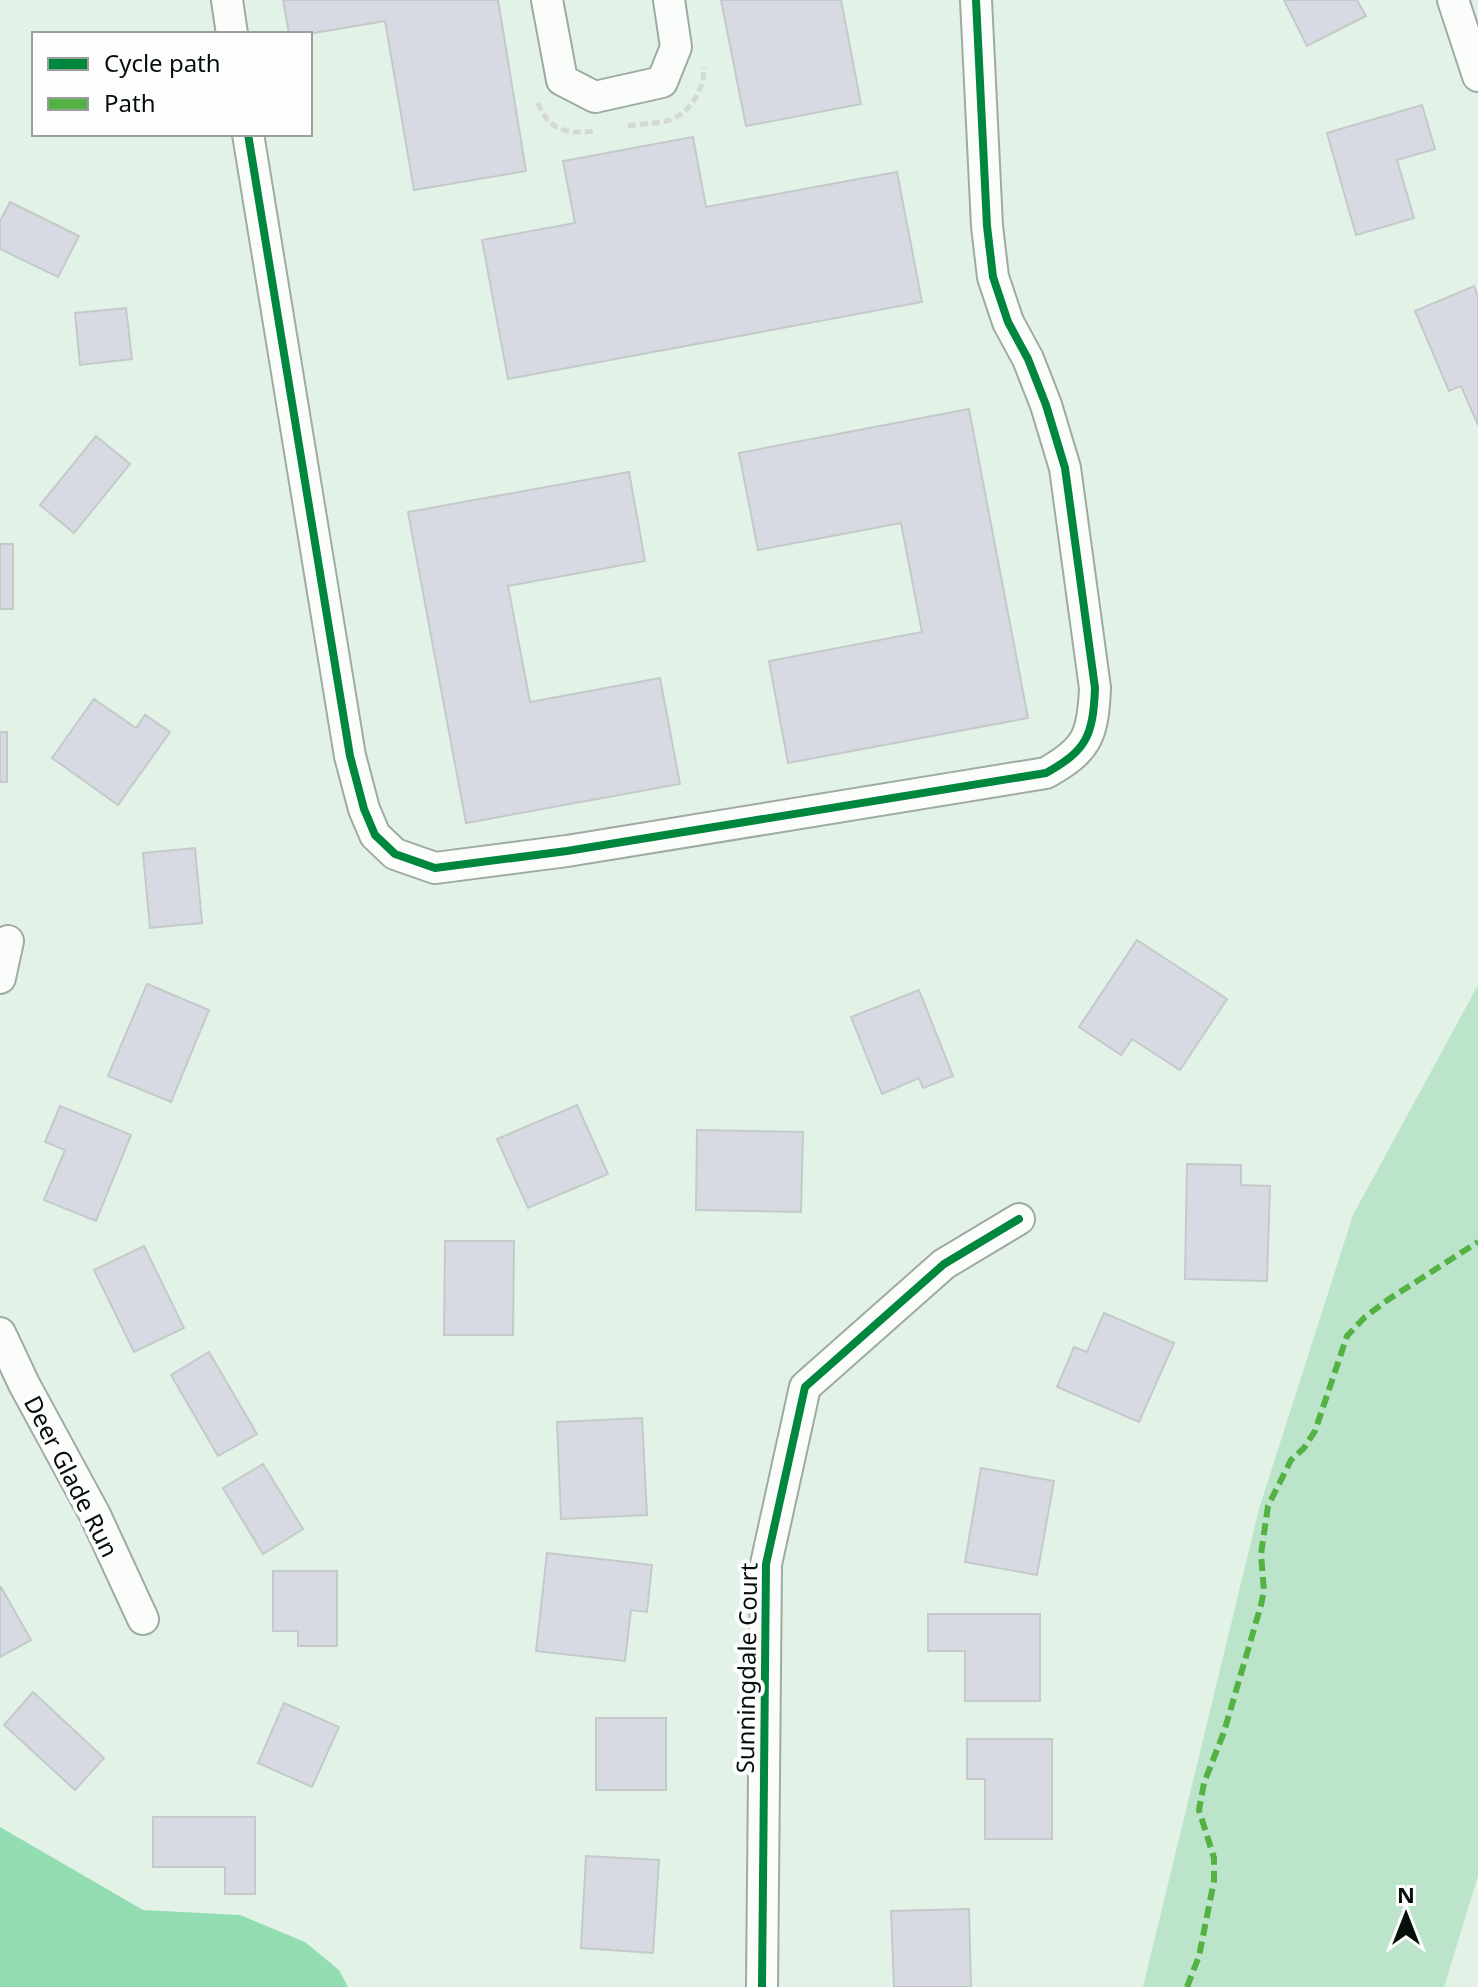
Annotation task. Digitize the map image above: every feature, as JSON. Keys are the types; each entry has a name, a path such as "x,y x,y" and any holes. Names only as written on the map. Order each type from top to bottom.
{"street":[{"path":"227,0 232,32"},
{"path":"547,0 562,80 595,97 662,82 676,47 669,0"},
{"path":"248,136 350,756 364,809 375,835 395,854 435,868 567,851 1046,773 1073,758 1086,740 1094,715 1095,688 1065,468 1046,405 1028,359 1008,322 993,277 987,226 976,0"},
{"path":"1453,0 1478,76"},
{"path":"0,978 8,941"},
{"name":"Sunningdale Court","path":"762,1987 766,1564 805,1387 944,1264 1019,1219"},
{"name":"Deer Glade Run","path":"0,1333 95,1515 143,1619"}],"shaded area":[{"path":"1478,985 1478,1876 1444,1987 1143,1987 1259,1509 1353,1215"},
{"path":"0,1827 143,1910 240,1915 305,1942 339,1970 348,1987 0,1987"}],"building":[{"path":"283,0 498,0 526,171 414,190 385,21 312,33 289,32"},
{"path":"721,0 841,0 861,104 746,126"},
{"path":"1284,0 1357,0 1366,16 1307,46"},
{"path":"1422,105 1435,149 1397,160 1414,218 1356,235 1327,133"},
{"path":"693,137 706,207 897,172 922,302 508,379 482,240 575,223 563,161"},
{"path":"10,202 79,236 58,277 0,249 0,221"},
{"path":"1474,286 1478,296 1478,425 1461,386 1449,391 1415,311"},
{"path":"126,308 132,359 80,365 75,313"},
{"path":"969,409 1028,718 788,763 769,661 922,632 901,523 758,550 739,453"},
{"path":"96,436 130,464 74,533 40,505"},
{"path":"629,472 645,561 508,586 530,702 660,678 680,784 466,823 408,512"},
{"path":"0,544 13,544 13,609 0,609"},
{"path":"94,699 136,728 145,715 170,732 118,805 52,758"},
{"path":"0,732 7,732 7,782 0,782"},
{"path":"195,848 202,923 150,928 143,853"},
{"path":"1137,940 1227,999 1180,1070 1132,1039 1121,1055 1079,1027"},
{"path":"147,984 209,1010 171,1102 108,1076"},
{"path":"919,990 953,1076 923,1088 919,1078 882,1094 851,1017"},
{"path":"577,1105 608,1174 528,1208 497,1139"},
{"path":"60,1106 131,1135 96,1221 44,1200 65,1150 45,1142"},
{"path":"697,1130 803,1132 801,1212 696,1210"},
{"path":"1187,1164 1241,1165 1241,1185 1270,1186 1267,1281 1185,1279"},
{"path":"445,1241 514,1241 513,1335 444,1335"},
{"path":"144,1246 184,1328 134,1352 94,1270"},
{"path":"1104,1313 1174,1343 1139,1422 1057,1387 1074,1347 1087,1352"},
{"path":"209,1352 257,1434 218,1456 171,1375"},
{"path":"642,1418 647,1515 561,1519 557,1422"},
{"path":"263,1464 303,1529 263,1554 223,1488"},
{"path":"981,1468 1054,1481 1037,1575 965,1562"},
{"path":"547,1553 652,1565 647,1612 631,1610 625,1661 536,1651"},
{"path":"273,1571 337,1571 337,1646 298,1646 298,1631 273,1631"},
{"path":"0,1588 31,1640 0,1657"},
{"path":"928,1614 1040,1614 1040,1701 965,1701 965,1651 928,1651"},
{"path":"33,1692 104,1758 75,1790 4,1725"},
{"path":"284,1703 339,1727 312,1787 258,1763"},
{"path":"596,1718 666,1718 666,1790 596,1790"},
{"path":"967,1739 1052,1739 1052,1839 985,1839 985,1779 967,1779"},
{"path":"153,1817 255,1817 255,1894 225,1894 225,1867 153,1867"},
{"path":"586,1856 659,1860 653,1953 581,1948"},
{"path":"969,1909 971,1987 894,1987 891,1911"}],"marked path":[{"path":"1187,1987 1199,1956 1214,1881 1214,1858 1199,1810 1204,1783 1224,1732 1261,1605 1264,1591 1261,1554 1268,1506 1291,1460 1315,1431 1347,1336 1389,1299 1478,1242"}],"cycle path":[{"path":"248,136 350,756 364,809 375,835 395,854 435,868 567,851 1046,773 1071,757 1085,740 1092,718 1095,688 1065,468 1046,405 1028,359 1008,322 993,277 987,226 976,0"},
{"path":"762,1987 766,1564 805,1387 944,1264 1019,1219"}]}
